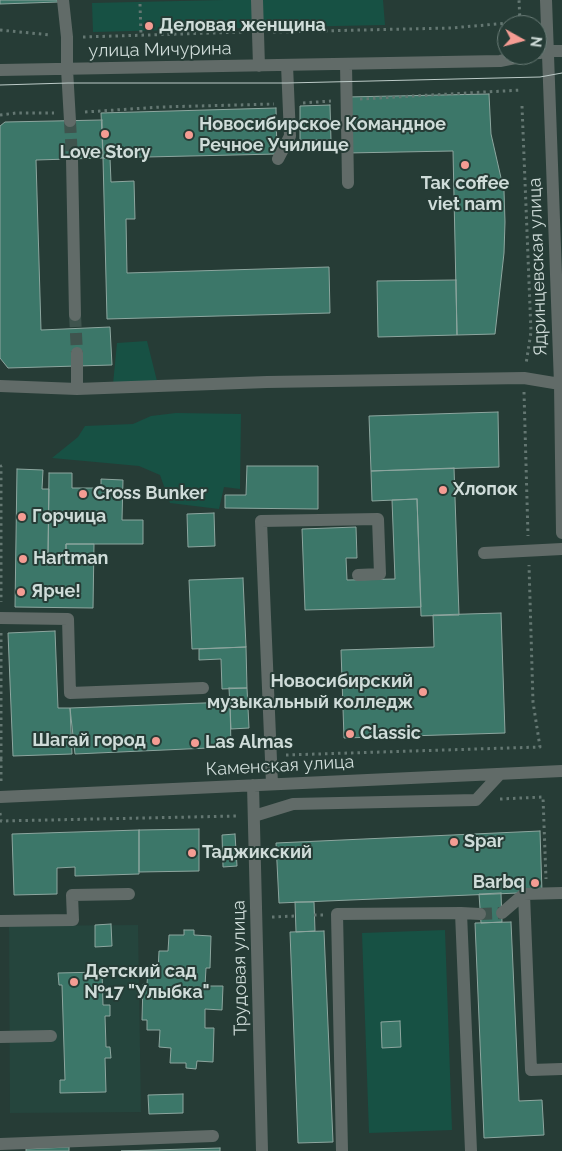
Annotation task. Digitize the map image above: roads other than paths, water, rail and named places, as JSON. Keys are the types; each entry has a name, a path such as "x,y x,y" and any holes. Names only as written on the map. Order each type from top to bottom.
{"street":[{"path":"63,0 67,37 70,117"},
{"path":"257,0 259,66"},
{"name":"Ядринцевская улица","path":"545,15 546,0"},
{"path":"547,52 562,51"},
{"name":"улица Мичурина","path":"0,70 497,61"},
{"path":"346,64 348,183"},
{"path":"278,159 290,136 287,65"},
{"name":"Ядринцевская улица","path":"543,65 560,384 562,533"},
{"path":"72,159 75,315"},
{"path":"77,353 77,390"},
{"path":"0,386 77,390 267,382 524,378 560,384"},
{"path":"272,784 261,521 378,519 380,574 358,575"},
{"path":"484,553 562,549"},
{"path":"0,618 68,619 70,693 203,688"},
{"name":"Каменская улица","path":"0,796 562,771"},
{"path":"254,816 293,804 476,800 500,774"},
{"name":"Трудовая улица","path":"253,785 262,1151"},
{"path":"502,914 524,894 562,893"},
{"path":"0,921 73,920 72,895 129,894"},
{"path":"524,894 531,1070 562,1069"},
{"path":"461,913 471,1151"},
{"path":"342,1151 337,914 480,914"},
{"path":"0,1037 51,1036"},
{"path":"0,1144 213,1136"}],"tunnel":[{"path":"70,121 72,159"},
{"path":"75,315 77,353"},
{"path":"480,914 502,913"}],"tram line":[{"path":"0,85 68,83 287,83 540,77 562,73"}],"place":[{"name":"Деловая женщина","path":"149,26"},
{"name":"Love Story","path":"105,134"},
{"name":"Новосибирское Командное Речное Училище","path":"189,135"},
{"name":"Так coffee viet nam","path":"465,165"},
{"name":"Хлопок","path":"443,490"},
{"name":"Cross Bunker","path":"83,494"},
{"name":"Горчица","path":"22,517"},
{"name":"Hartman","path":"23,559"},
{"name":"Ярче!","path":"21,592"},
{"name":"Новосибирский музыкальный колледж","path":"423,692"},
{"name":"Classic","path":"350,734"},
{"name":"Шагай город","path":"156,741"},
{"name":"Las Almas","path":"195,743"},
{"name":"Spar","path":"454,842"},
{"name":"Таджикский","path":"192,853"},
{"name":"Barbq","path":"535,883"},
{"name":"Детский сад №17 \"Улыбка\"","path":"74,982"}]}
